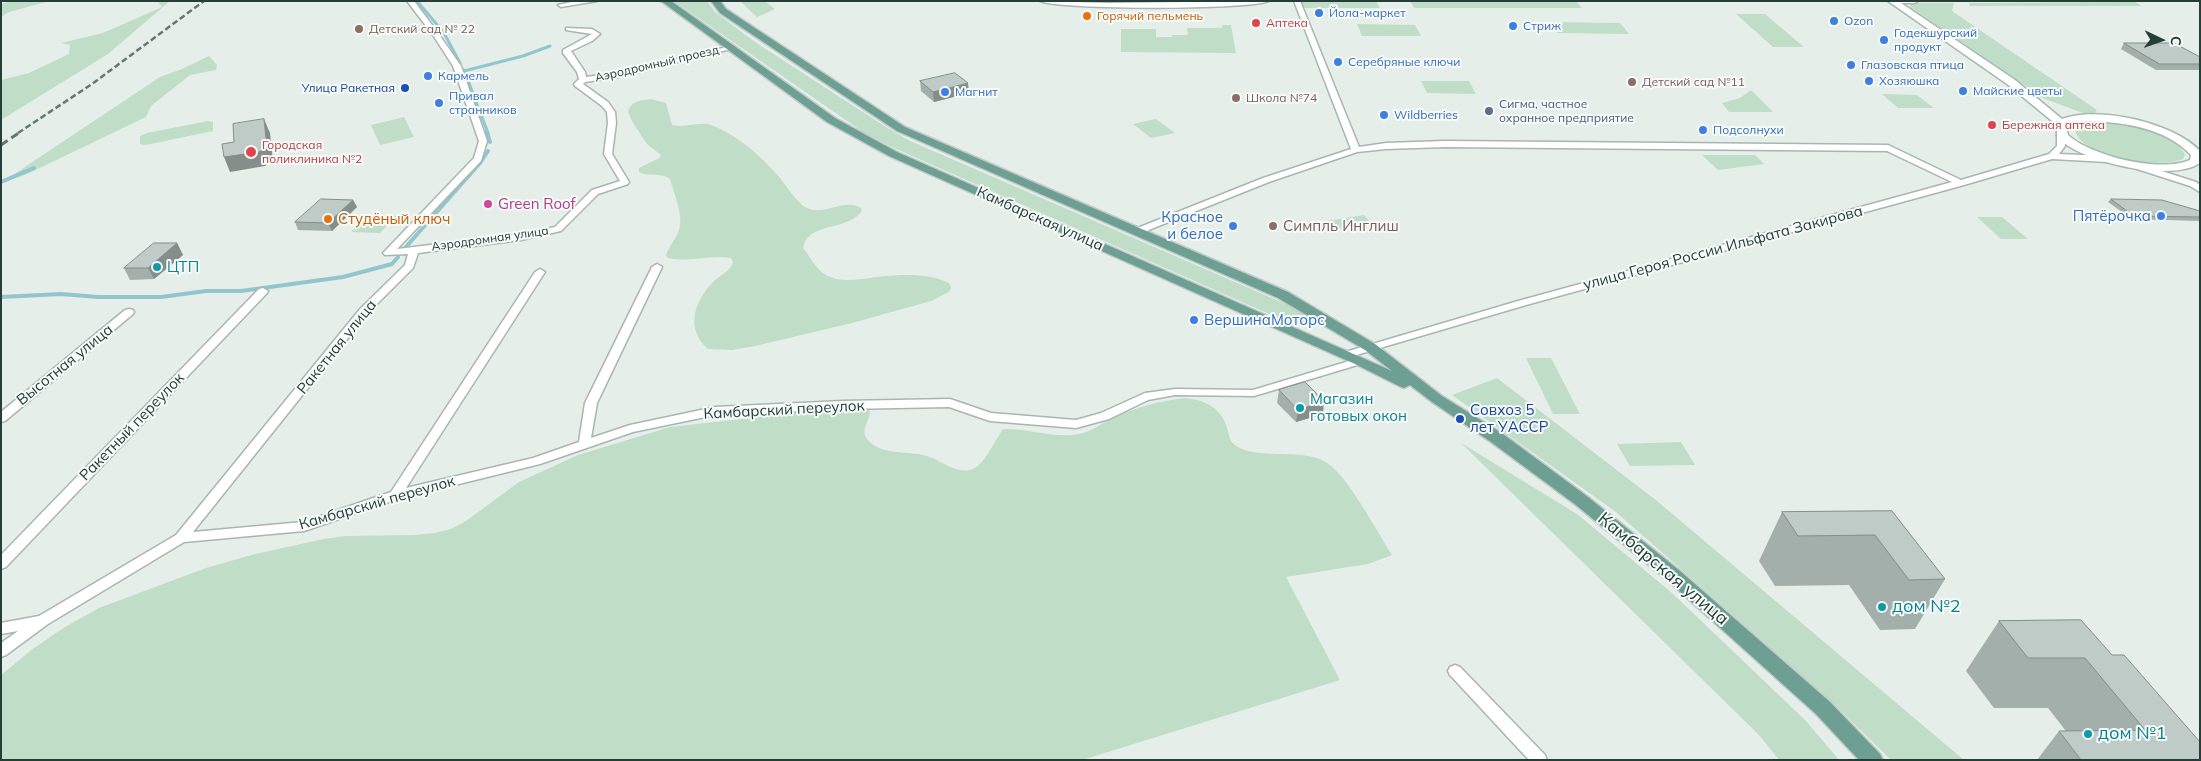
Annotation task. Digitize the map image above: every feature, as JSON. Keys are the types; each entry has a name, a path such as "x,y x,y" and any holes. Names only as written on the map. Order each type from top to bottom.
{"main road":[{"name":"Камбарская улица","path":"665,1 831,120 894,154 1360,361 1436,399"},
{"name":"Камбарская улица","path":"715,1 723,11 901,129 1283,295 1321,316 1370,348 1436,399 1497,438 1582,501 1674,576 1823,708 1873,760"},
{"path":"1892,1 2026,93 2047,104 2092,118"},
{"path":"2026,93 2081,148 2107,159 2137,166 2165,168 2194,164 2197,155 2192,148 2181,140"},
{"path":"2062,129 2076,118 2092,118 2136,124 2181,140 2200,143"},
{"path":"1286,328 1308,329 1321,326 1321,316"}],"street":[{"path":"410,1 458,66 483,141 478,160 388,253 414,251"},
{"path":"560,5 594,1"},
{"path":"1043,1 1064,4 1161,5 1244,4 1266,1"},
{"path":"1297,1 1356,150"},
{"path":"1892,1 1915,1"},
{"name":"Аэродромная улица","path":"414,251 521,237 558,229 595,192 625,182 608,154 612,124 611,112 605,104 578,84 583,80 581,72 567,53 567,50 577,43 592,39 596,34 592,31 568,29"},
{"name":"Аэродромный проезд","path":"583,80 619,75 731,48"},
{"path":"2052,156 2061,146 2062,129"},
{"path":"1138,231 1266,180 1356,150 1386,146 1445,144 1888,148 1962,182"},
{"name":"улица Героя России Ильфата Закирова","path":"1346,355 1599,281 1764,238 2052,156 2107,159"},
{"path":"2137,166 2196,186 2194,164"},
{"name":"Ракетная улица","path":"1,651 43,620 181,538 364,311 410,266 414,251"},
{"path":"584,446 591,403 657,266"},
{"path":"395,495 540,272"},
{"name":"Ракетный переулок","path":"1,564 263,291"},
{"name":"Высотная улица","path":"1,418 129,312"},
{"name":"Камбарский переулок","path":"181,538 304,526 395,495 536,461 630,429 715,411 844,405 950,403 990,417 1076,424 1105,416 1145,397 1175,392 1254,393 1360,361"},
{"path":"1,629 43,620"},
{"path":"1454,671 1539,760"}],"green space":[{"path":"11,1 50,1 9,12 1,17 1,4"},
{"path":"157,1 170,1 108,54 1,120 1,80 29,73 69,54 70,45 61,43 103,33 162,7"},
{"path":"674,1 707,1 715,12 755,42 908,140 1304,312 1312,318 1314,324 1308,326 1294,325 892,147 863,132"},
{"path":"740,1 765,1 775,9 757,17"},
{"path":"1297,1 1376,1 1380,8 1299,8"},
{"path":"1410,1 1576,1 1582,8 1414,8"},
{"path":"2135,2 2142,6 1969,6 1970,3"},
{"path":"1910,3 1954,3 1952,11 2097,110 2094,113 2083,113 2045,99 1910,7"},
{"path":"1736,14 1765,14 1804,47 1773,47"},
{"path":"1549,22 1620,23 1629,34 1557,33"},
{"path":"1357,24 1415,25 1421,36 1362,36"},
{"path":"1222,25 1231,25 1236,53 1121,52 1121,29 1156,29 1156,37 1172,37 1172,35 1188,35 1187,28 1222,28"},
{"path":"209,56 217,65 216,70 190,75 151,106 146,117 25,175 1,183 160,77"},
{"path":"1421,81 1469,81 1476,94 1427,93"},
{"path":"1751,90 1773,112 1729,112 1722,103 1740,98"},
{"path":"1882,94 1917,95 1934,108 1898,108"},
{"path":"651,99 666,103 672,125 709,124 742,142 765,162 805,207 819,210 854,205 861,208 862,211 856,217 841,224 817,231 805,241 803,248 822,273 840,280 902,275 927,276 949,283 951,287 949,292 931,301 852,323 755,346 732,350 708,349 696,333 695,315 697,306 707,289 728,270 733,262 731,258 723,257 684,260 668,258 666,255 679,230 678,204 670,179 639,172 639,168 659,158 661,155 647,144 628,112 634,103"},
{"path":"404,117 414,137 380,145 371,125"},
{"path":"1156,119 1175,133 1151,138 1133,124"},
{"path":"208,121 213,122 213,131 146,145 140,144 140,136 147,133"},
{"path":"2091,123 2128,126 2156,133 2178,145 2185,154 2183,159 2157,163 2122,159 2105,154 2091,148 2080,140 2075,130 2080,126"},
{"path":"1702,155 1755,155 1764,164 1718,170"},
{"path":"1364,215 1371,223 1321,232 1315,223"},
{"path":"367,216 396,216 380,233 351,232"},
{"path":"1977,217 2002,217 2028,239 2001,239"},
{"path":"1526,358 1551,358 1580,414 1553,414"},
{"path":"1497,378 1657,501 1964,760 1891,760 1834,704 1616,512 1452,395"},
{"path":"1185,398 1204,402 1215,409 1223,418 1231,440 1235,445 1244,450 1260,453 1309,456 1327,463 1335,469 1371,519 1392,555 1368,564 1286,577 1340,680 1082,760 1,760 1,675 34,648 65,627 99,608 206,568 255,554 324,539 345,536 414,535 451,529 466,521 519,482 578,455 670,427 858,406 869,408 869,417 864,432 873,445 894,452 923,455 954,468 967,471 981,463 1003,429 1061,435 1079,434 1088,432 1119,415 1137,408"},
{"path":"1681,442 1695,465 1630,466 1617,444"},
{"path":"1461,443 1577,514 1672,593 1806,721 1839,760 1779,760 1759,735"}],"building":[{"path":"2124,43 2174,43 2200,57 2200,64 2160,64"},
{"path":"955,73 968,83 933,92 920,81"},
{"path":"264,119 267,147 259,152 224,157 222,144 234,142 233,124"},
{"path":"321,199 353,200 328,223 295,222"},
{"name":"Пятёрочка","path":"2111,199 2162,200 2200,211 2200,217 2134,216"},
{"path":"154,243 177,243 148,268 124,268"},
{"path":"1305,382 1324,401 1298,410 1279,390"},
{"path":"1892,511 1945,579 1909,580 1875,535 1798,536 1782,512"},
{"path":"2081,620 2112,655 2124,655 2200,742 2200,760 2081,760 2059,731 2145,730 2085,658 2028,658 1999,621"}],"waterway":[{"path":"417,1 444,33 460,63"},
{"path":"464,71 523,56 550,46"},
{"path":"464,71 488,133"},
{"path":"487,132 490,142"},
{"path":"405,248 480,163 488,151"},
{"path":"1,182 34,168"},
{"path":"1,297 61,294 98,297 161,297 206,291 241,291 343,277 392,264 398,257"}],"railway":[{"path":"18,133 92,84 204,1"},
{"path":"1,145 20,132"}],"place":[{"name":"Йола-маркет","path":"1319,13"},
{"name":"Горячий пельмень","path":"1087,16"},
{"name":"Ozon","path":"1834,21"},
{"name":"Аптека","path":"1256,23"},
{"name":"Стриж","path":"1513,26"},
{"name":"Детский сад № 22","path":"359,29"},
{"name":"Годекшурский продукт","path":"1884,40"},
{"name":"Серебряные ключи","path":"1338,62"},
{"name":"Глазовская птица","path":"1851,65"},
{"name":"Кармель","path":"428,76"},
{"name":"Хозяюшка","path":"1869,81"},
{"name":"Детский сад №11","path":"1632,82"},
{"name":"Улица Ракетная","path":"405,88"},
{"name":"Майские цветы","path":"1963,91"},
{"name":"Магнит","path":"945,92"},
{"name":"Школа №74","path":"1236,98"},
{"name":"Привал странников","path":"439,103"},
{"name":"Сигма, частное охранное предприятие","path":"1489,111"},
{"name":"Wildberries","path":"1384,115"},
{"name":"Бережная аптека","path":"1992,125"},
{"name":"Подсолнухи","path":"1703,130"},
{"name":"Городская поликлиника №2","path":"251,152"},
{"name":"Green Roof","path":"488,204"},
{"name":"Пятёрочка","path":"2161,216"},
{"name":"Студёный ключ","path":"328,219"},
{"name":"Красное и белое","path":"1233,226"},
{"name":"Симпль Инглиш","path":"1273,226"},
{"name":"ЦТП","path":"157,267"},
{"name":"ВершинаМоторс","path":"1194,320"},
{"name":"Магазин готовых окон","path":"1300,408"},
{"name":"Совхоз 5 лет УАССР","path":"1460,419"},
{"name":"дом №2","path":"1882,607"},
{"name":"дом №1","path":"2088,734"}]}
